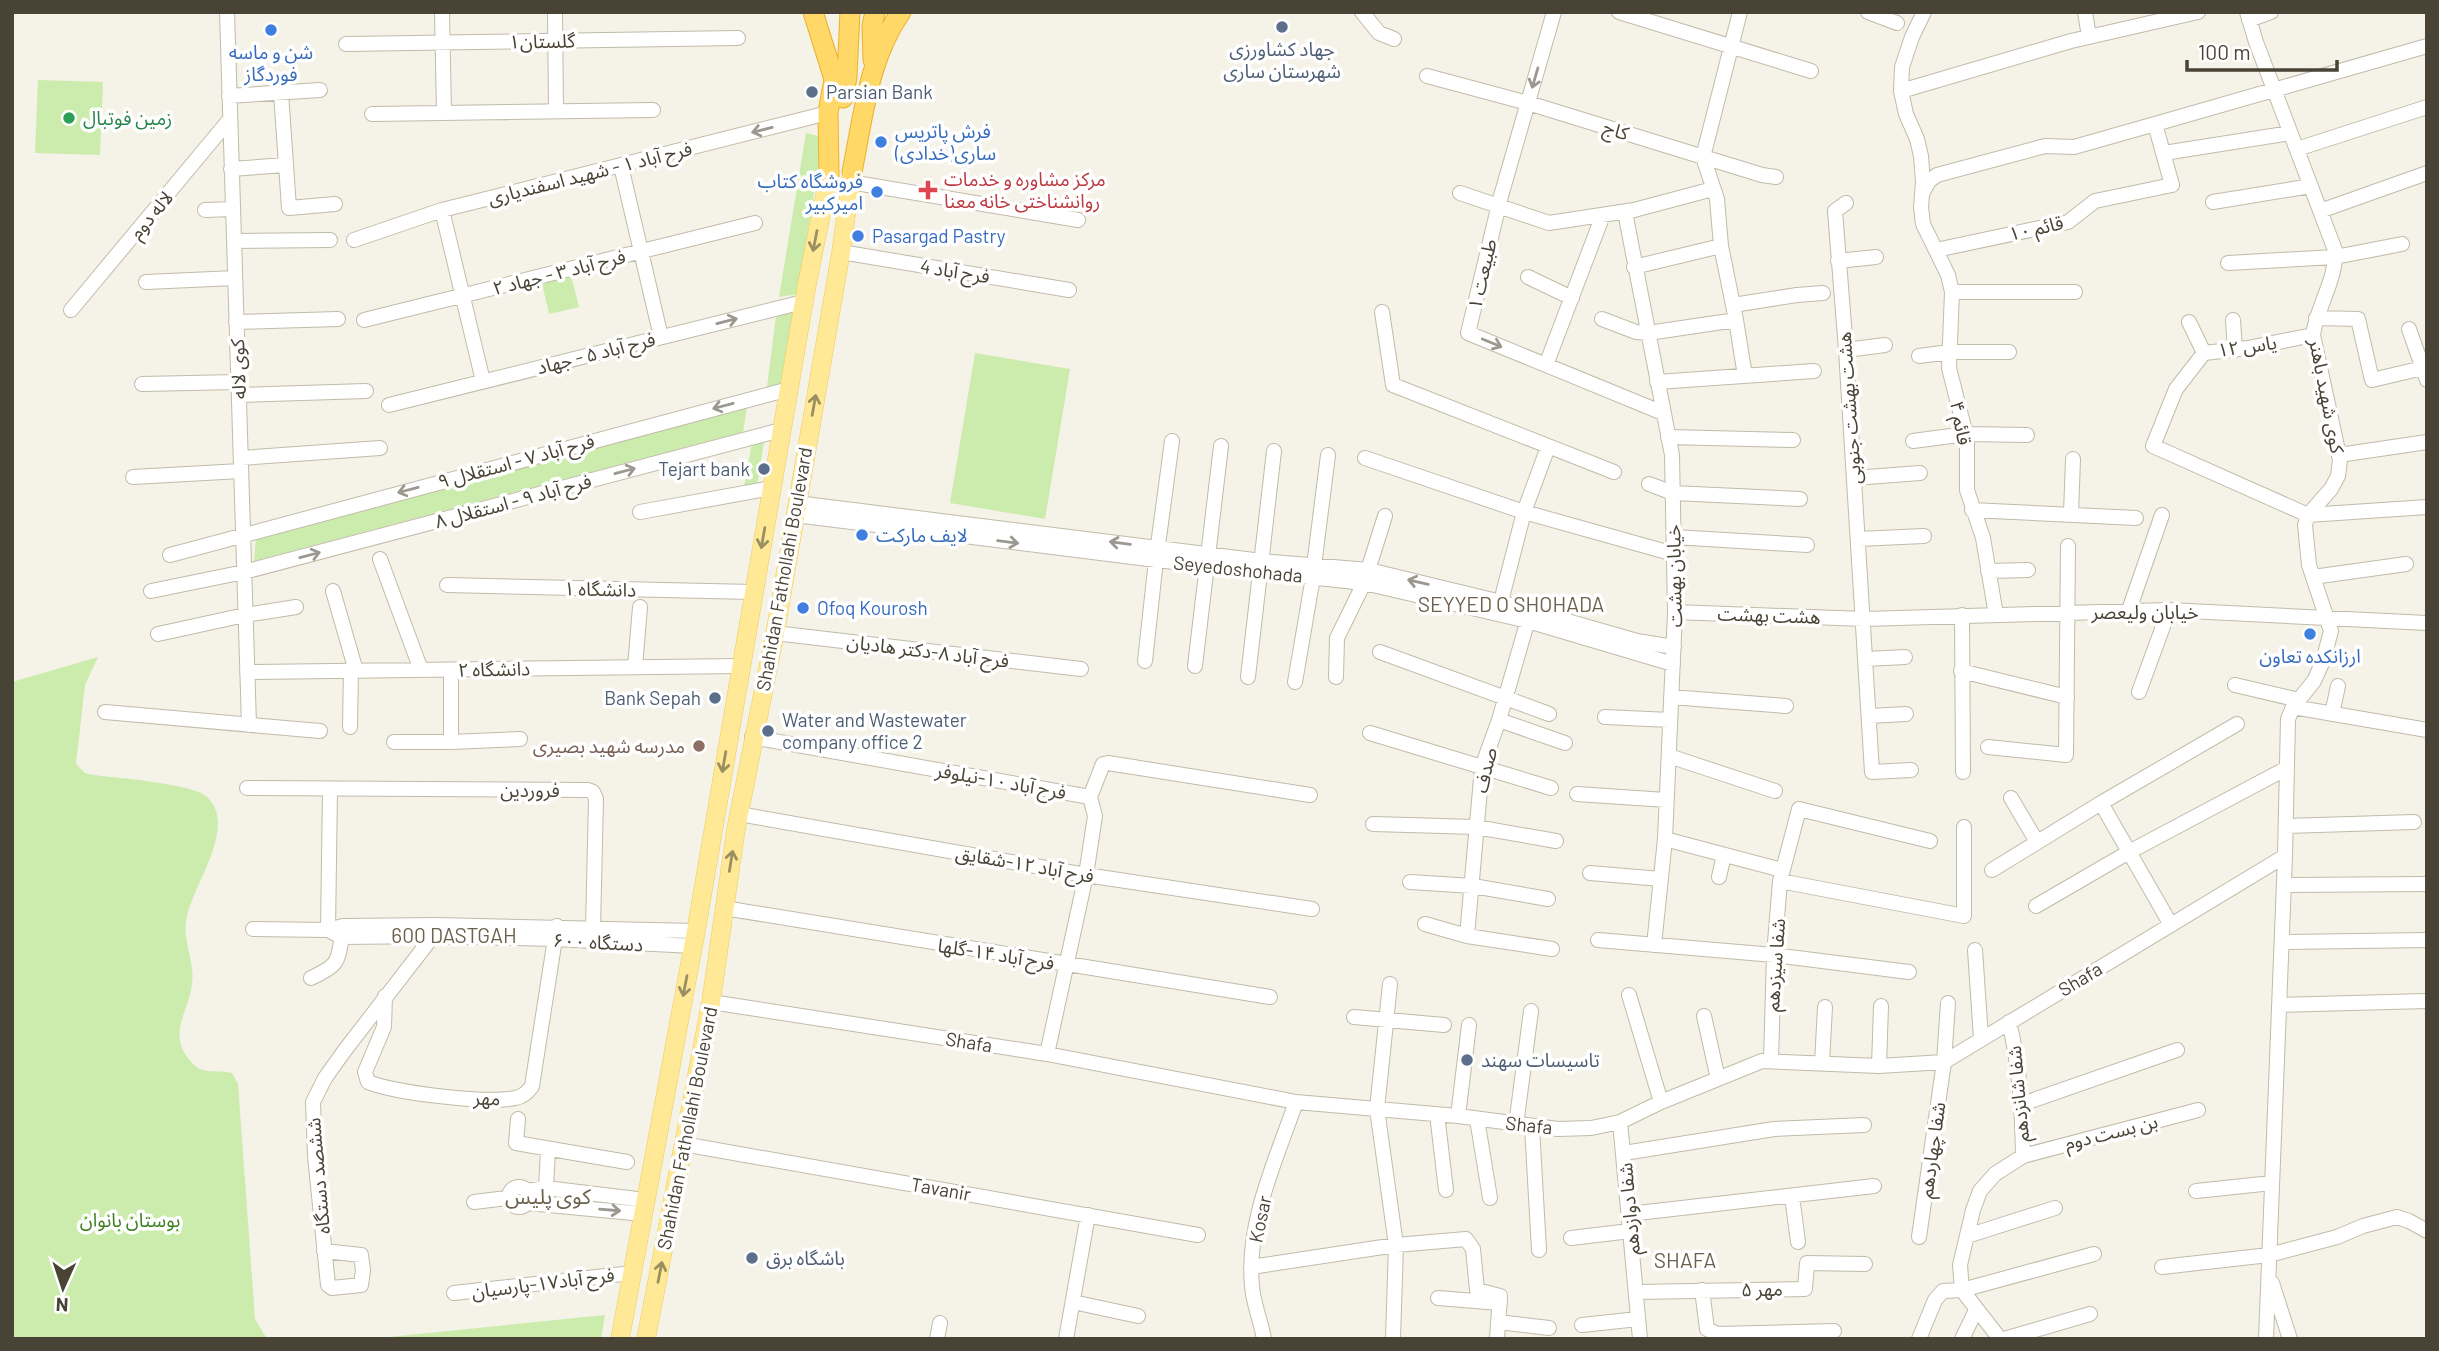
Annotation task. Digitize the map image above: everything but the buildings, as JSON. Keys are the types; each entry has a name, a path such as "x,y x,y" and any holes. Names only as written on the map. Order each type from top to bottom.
{"highway":[{"name":"Shahidan Fathollahi Boulevard","path":"813,12 834,79 828,113 829,175"},
{"path":"834,79 838,58 837,12"},
{"path":"829,175 846,77 849,12"},
{"path":"851,177 861,12"},
{"path":"873,68 872,26 875,12"},
{"name":"Shahidan Fathollahi Boulevard","path":"851,177 873,68 891,25 901,12"}],"main road":[{"name":"Shahidan Fathollahi Boulevard","path":"621,1339 694,939 803,302 829,175"},
{"name":"Shahidan Fathollahi Boulevard","path":"646,1339 711,1002 752,737 775,633 841,252 851,177"}],"street":[{"name":"کوی لاله","path":"226,12 249,725"},
{"path":"442,12 444,113"},
{"path":"555,12 556,111"},
{"path":"1362,12 1379,33 1394,39"},
{"name":"طبیعت ۱","path":"1554,12 1499,206 1468,333 1663,413"},
{"path":"1619,12 1811,71"},
{"path":"1740,12 1703,156 1717,199 1721,246 1745,376"},
{"path":"1868,12 1897,23"},
{"path":"1924,12 1902,66 1901,91 2089,37 2198,12"},
{"path":"2085,12 2089,37"},
{"path":"2271,12 2248,16 2335,257"},
{"name":"گلستان۱","path":"346,44 738,38"},
{"path":"1922,194 1929,181 1937,175 2045,146 2074,147 2427,46"},
{"name":"کاج","path":"1427,76 1528,103 1776,177"},
{"path":"229,96 320,90"},
{"name":"قائم ۴","path":"1901,91 1921,156 1923,224 1948,275 1952,292 1951,378 1966,434 1967,490 1983,538 1996,615"},
{"path":"281,93 289,208 335,204"},
{"path":"2297,149 2427,107"},
{"path":"372,114 653,110"},
{"name":"فرح آباد ۱ - شهید اسفندیاری","path":"354,240 442,210 828,113"},
{"name":"لاله دوم","path":"71,310 230,119"},
{"path":"2155,124 2164,153 2290,133"},
{"name":"قائم ۱۰","path":"1936,250 2068,222 2095,201 2172,185 2164,153"},
{"path":"232,169 286,165"},
{"path":"621,166 661,337"},
{"path":"2320,211 2427,173"},
{"path":"851,177 1078,220"},
{"path":"2213,202 2311,186"},
{"path":"1460,193 1549,223 1625,212 1713,189"},
{"name":"هشت بهشت جنوبی","path":"1846,203 1835,211 1872,772 1910,770"},
{"path":"205,210 233,209"},
{"path":"442,210 483,381"},
{"name":"خیابان بهشت","path":"1625,212 1672,455 1674,647 1665,839 1654,945"},
{"path":"1546,365 1603,215"},
{"name":"فرح آباد ۳ - جهاد ۲","path":"363,320 755,223"},
{"path":"234,241 330,240"},
{"path":"2228,262 2335,257 2402,244"},
{"path":"1634,267 1721,246"},
{"name":"فرح آباد 4","path":"841,252 1069,290"},
{"path":"1838,261 1876,257"},
{"name":"کوی شهید باهنر","path":"2308,515 2331,489 2338,476 2339,455 2313,335 2335,257"},
{"path":"1528,277 1572,298"},
{"path":"146,282 235,278"},
{"path":"1952,292 2075,292"},
{"path":"1602,319 1636,332 1648,333 1735,313 1797,295 1823,293"},
{"name":"فرح آباد ۵ - جهاد","path":"389,405 803,302"},
{"path":"1382,312 1394,385 1614,472"},
{"path":"2316,318 2358,319 2372,380 2425,374 2409,329"},
{"path":"236,322 338,320"},
{"path":"2233,320 2235,350"},
{"path":"2189,322 2204,352"},
{"name":"یاس ۱۲","path":"2308,515 2153,446 2176,389 2204,352 2235,350 2313,335"},
{"path":"1846,350 1885,345"},
{"path":"1919,356 1950,352 2009,352"},
{"path":"1657,382 1814,371"},
{"path":"142,384 366,391"},
{"name":"فرح آباد ۷ - استقلال ۹","path":"170,555 789,389"},
{"name":"فرح آباد ۹ - استقلال ۸","path":"151,591 244,572 781,430"},
{"path":"1913,441 1966,434 2027,435"},
{"path":"1668,437 1793,440"},
{"path":"1145,661 1172,441"},
{"path":"2339,455 2427,442"},
{"path":"1195,666 1221,446"},
{"path":"133,477 380,447"},
{"path":"1500,608 1524,512 1548,447"},
{"path":"1248,677 1274,451"},
{"path":"1295,682 1314,572 1328,455"},
{"path":"1365,458 1524,512 1674,554"},
{"path":"2071,514 2073,459"},
{"path":"1854,478 1920,473"},
{"path":"1649,484 1672,493 1800,499"},
{"path":"640,512 771,488"},
{"path":"2266,1339 2288,719 2296,704 2315,681 2331,631 2313,577 2304,533 2308,515 2427,507"},
{"name":"Seyedoshohada","path":"796,509 1261,567 1366,577 1637,641 1674,647"},
{"path":"1972,510 2136,518"},
{"path":"2129,610 2162,515"},
{"path":"1336,677 1337,638 1366,577 1385,516"},
{"path":"1858,539 1924,536"},
{"path":"1674,537 1807,545"},
{"path":"1988,747 2066,755 2068,545"},
{"path":"380,559 421,670"},
{"path":"2313,577 2406,564"},
{"path":"1988,571 2028,570"},
{"name":"دانشگاه ۱","path":"447,586 753,592"},
{"path":"333,591 354,671 350,727"},
{"path":"158,634 296,607"},
{"path":"635,667 640,607"},
{"path":"2139,692 2169,610"},
{"name":"خیابان ولیعصر","path":"1864,619 2169,610 2427,622"},
{"name":"هشت بهشت","path":"1675,612 1864,619"},
{"path":"1962,615 1963,772"},
{"name":"Seyedoshohada","path":"1529,616 1673,664"},
{"name":"صدف","path":"1467,936 1482,767 1499,720 1529,616"},
{"name":"فرح آباد ۸-دکتر هادیان","path":"775,633 1081,668"},
{"path":"1380,652 1549,714"},
{"path":"1866,659 1905,657"},
{"name":"دانشگاه ۲","path":"247,672 741,666"},
{"path":"451,670 451,743"},
{"path":"1961,671 2067,697"},
{"path":"2235,685 2332,715 2427,730"},
{"path":"2332,715 2338,686"},
{"path":"1671,697 1786,706"},
{"path":"105,712 320,731"},
{"path":"1869,716 1906,714"},
{"path":"1605,717 1670,720"},
{"path":"1499,720 1565,743"},
{"path":"1992,870 2237,724"},
{"path":"1370,733 1550,788"},
{"name":"فرح آباد ۱۰-نیلوفر","path":"752,737 1090,797 1103,764 1108,763 1310,795"},
{"path":"394,742 451,743 520,739"},
{"path":"1668,756 1775,790"},
{"path":"2036,906 2129,852 2287,768"},
{"path":"247,788 330,790 327,930"},
{"name":"فروردین","path":"330,790 593,792 596,799 593,928"},
{"path":"1577,794 1667,800"},
{"path":"1047,1054 1086,875 1095,816 1090,797"},
{"path":"2011,798 2037,842"},
{"path":"2101,803 2171,925"},
{"name":"شفا سیزدهم","path":"1771,1060 1774,955 1781,875 1799,809 1930,841"},
{"name":"فرح آباد ۱۲-شقایق","path":"739,814 1086,875 1312,909"},
{"path":"2286,826 2414,822"},
{"path":"1373,824 1476,827 1556,841"},
{"path":"1665,839 1724,855 1781,875 1964,916 1964,827"},
{"path":"1719,877 1724,855"},
{"name":"Shafa","path":"711,1002 1047,1054 1296,1102 1458,1116 1532,1127 1591,1128 1620,1122 1661,1102 1762,1061 1879,1066 1944,1062 2285,856"},
{"path":"1590,873 1661,879"},
{"path":"1410,882 1473,886 1548,899"},
{"path":"2284,885 2427,884"},
{"name":"فرح آباد ۱۴-گلها","path":"724,908 1270,997"},
{"path":"1425,924 1467,936 1552,949"},
{"name":"۶۰۰ دستگاه","path":"556,933 593,928 694,939"},
{"name":"۶۰۰ دستگاه","path":"254,929 556,933 694,939"},
{"name":"ششصد دستگاه","path":"324,1251 313,1102 325,1078 435,931"},
{"path":"311,978 336,963 343,932"},
{"name":"مهر","path":"384,996 386,1021 365,1072 368,1082 386,1089 446,1096 514,1099 528,1092 532,1086 556,933"},
{"path":"1598,940 1774,955 1909,972"},
{"path":"2282,942 2427,940"},
{"path":"1975,950 1981,1038"},
{"path":"1390,984 1377,1109 1396,1245 1393,1339"},
{"path":"1629,995 1661,1102"},
{"path":"2279,1005 2427,1002"},
{"name":"شفا چهاردهم","path":"1919,1237 1944,1062 1948,1003"},
{"path":"1879,1066 1881,1006"},
{"path":"1822,1063 1825,1007"},
{"path":"1516,1125 1531,1011"},
{"path":"1704,1016 1718,1079"},
{"path":"1354,1017 1444,1025"},
{"name":"شفا شانزدهم","path":"1962,1290 1960,1265 1980,1191 1995,1174 2023,1156 2022,1104 2015,1044 2009,1022"},
{"path":"1458,1116 1469,1025"},
{"path":"2022,1104 2177,1050"},
{"name":"Kosar","path":"1264,1339 1252,1289 1251,1267 1257,1219 1296,1102"},
{"name":"بن بست دوم","path":"2023,1156 2198,1110"},
{"path":"1437,1114 1446,1190"},
{"path":"518,1119 516,1143 627,1162"},
{"path":"1477,1119 1490,1198"},
{"name":"شفا دوازدهم","path":"1620,1122 1640,1339"},
{"path":"1624,1153 1773,1129 1864,1125"},
{"path":"1532,1127 1539,1250"},
{"name":"Tavanir","path":"683,1144 1198,1235"},
{"path":"546,1188 548,1149"},
{"path":"2196,1191 2272,1183"},
{"path":"1629,1214 1874,1186"},
{"path":"527,1197 546,1188 644,1207"},
{"path":"1792,1196 1798,1242"},
{"path":"527,1197 644,1207"},
{"path":"474,1202 507,1198 519,1208 526,1206 527,1197"},
{"path":"1967,1236 2055,1208"},
{"path":"1066,1339 1088,1215"},
{"path":"2162,1267 2269,1255 2397,1217 2427,1231"},
{"path":"1571,1238 1630,1231"},
{"path":"1251,1267 1396,1245 1466,1239 1473,1249 1477,1290 1498,1295 1500,1303 1497,1339"},
{"path":"1919,1339 1938,1294 2094,1254"},
{"name":"مهر ۵","path":"1636,1292 1805,1289 1807,1263 1866,1264"},
{"name":"فرح آباد۱۷-پارسیان","path":"454,1293 632,1273"},
{"path":"2269,1273 2290,1339"},
{"path":"1702,1290 1707,1329 1717,1334 1834,1331"},
{"path":"1962,1290 2002,1339 2090,1314"},
{"path":"1438,1298 1500,1303"},
{"path":"1073,1302 1138,1316"},
{"path":"1962,1339 1976,1310"},
{"path":"1583,1325 1638,1319"},
{"path":"937,1339 940,1322"},
{"path":"1498,1322 1549,1328"}],"green space":[{"name":"زمین فوتبال","path":"38,80 103,82 100,155 35,153"},
{"path":"806,133 823,137 798,294 779,297"},
{"path":"570,272 579,307 549,314 541,279"},
{"path":"793,311 782,383 767,387 776,316"},
{"path":"975,353 1070,369 1045,519 950,503"},
{"path":"747,407 743,432 254,561 256,538"},
{"path":"764,442 757,486 744,487 752,443"},
{"name":"بوستان بانوان","path":"98,657 85,685 76,764 85,773 93,775 170,785 199,792 207,797 215,810 218,824 216,840 186,921 192,968 191,992 179,1036 185,1054 196,1066 204,1070 232,1073 238,1084 255,1319 267,1339 12,1339 12,682"},
{"path":"605,1315 601,1339 369,1339"}],"place":[{"name":"جهاد کشاورزی شهرستان ساری","path":"1282,27"},
{"name":"شن و ماسه فوردگاز","path":"271,30"},
{"name":"Parsian Bank","path":"812,92"},
{"name":"زمین فوتبال","path":"69,118"},
{"name":"فرش پاتریس (خدادی)ساری","path":"881,142"},
{"name":"مرکز مشاوره و خدمات روانشناختی خانه معنا","path":"928,190"},
{"name":"فروشگاه کتاب امیرکبیر","path":"877,192"},
{"name":"Pasargad Pastry","path":"858,236"},
{"name":"Tejart bank","path":"764,469"},
{"name":"لایف مارکت","path":"862,535"},
{"name":"Ofoq Kourosh","path":"803,608"},
{"name":"ارزانکده تعاون","path":"2310,634"},
{"name":"Bank Sepah","path":"715,698"},
{"name":"Water and Wastewater company office 2","path":"768,731"},
{"name":"مدرسه شهید بصیری","path":"699,746"},
{"name":"تاسیسات سهند","path":"1467,1060"},
{"name":"باشگاه برق","path":"752,1258"}],"district":[{"name":"SEYYED O SHOHADA","path":"1511,605"},
{"name":"600 DASTGAH","path":"454,936"},
{"name":"کوی پلیس","path":"548,1197"},
{"name":"SHAFA","path":"1685,1261"}]}
